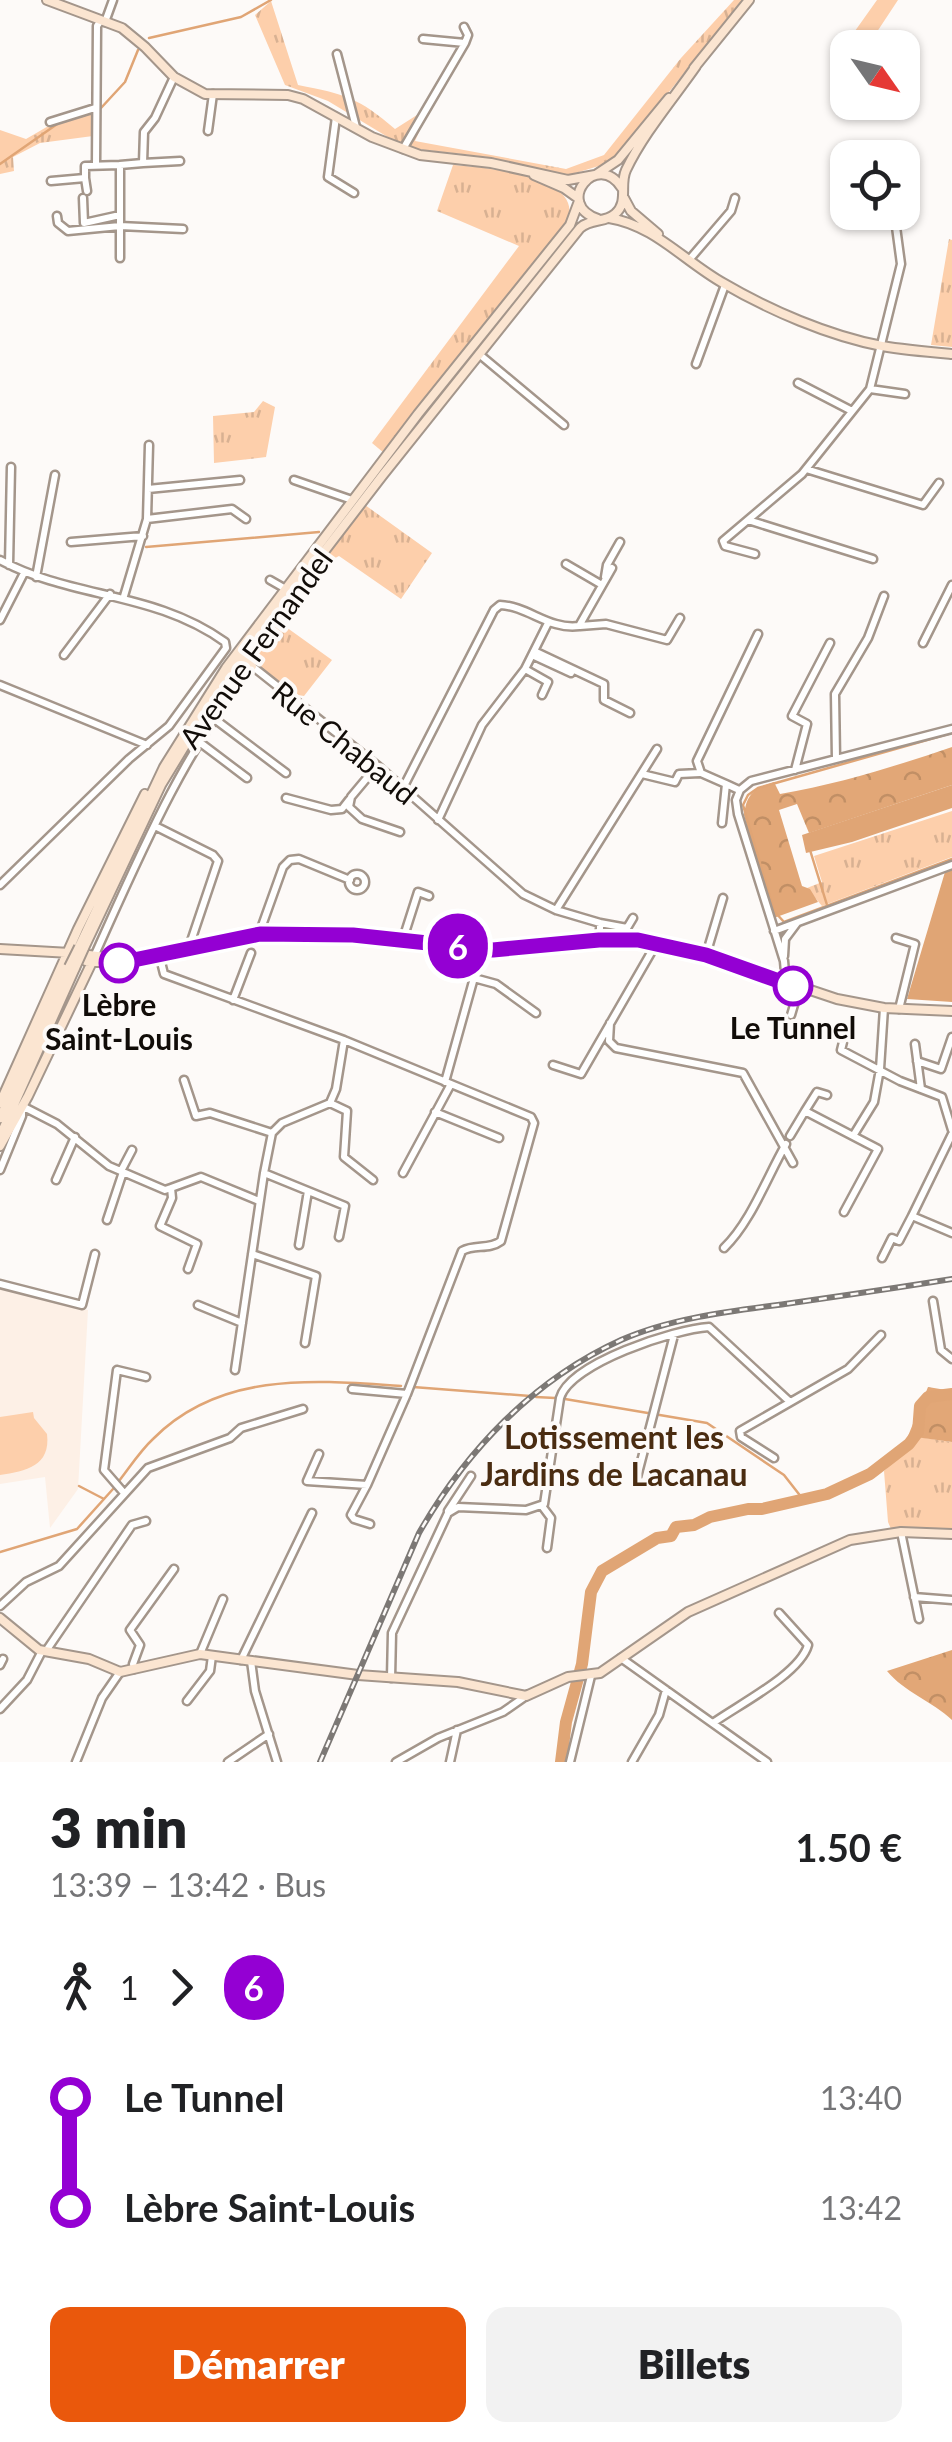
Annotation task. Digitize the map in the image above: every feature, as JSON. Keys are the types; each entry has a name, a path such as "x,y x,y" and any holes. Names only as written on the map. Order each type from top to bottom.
{"main road":[{"path":"47,0 122,28 190,88 213,94 288,95 303,99 402,150 568,180 596,175 616,179 631,211 688,261 725,284 829,330 880,346 952,354"},
{"path":"578,200 582,184 618,160 749,0"},
{"path":"609,218 620,210 623,175 629,164 696,66"},
{"path":"517,168 564,188 586,214 598,219 629,221 661,238"},
{"name":"Avenue Fernandel","path":"0,1136 144,807 187,727 284,588 570,224 578,200"},
{"name":"Avenue Fernandel","path":"0,1118 179,753 256,636 580,228 598,219"},
{"path":"252,666 248,656 256,636"},
{"path":"0,949 119,963 260,934 308,932 482,950 600,940 656,944 706,955 798,988 884,1008 952,1011"},
{"path":"0,1102 79,957"},
{"path":"0,1146 22,1106 79,957"},
{"path":"0,1618 30,1646 120,1672 200,1654 391,1678 458,1682 526,1696 568,1677 591,1676 688,1612 850,1540 901,1532 952,1534"}],"street":[{"path":"96,165 97,26 112,0"},
{"path":"402,150 465,44 468,34 464,27"},
{"path":"423,39 465,44"},
{"path":"337,54 356,127"},
{"path":"142,163 144,132 174,77"},
{"path":"208,131 213,94"},
{"path":"50,122 95,108"},
{"path":"336,115 328,177 354,193"},
{"path":"120,216 84,224 85,166 180,161"},
{"path":"120,165 120,258"},
{"path":"51,181 85,178"},
{"path":"688,261 731,211 734,198"},
{"path":"57,216 58,223 68,231 120,226 183,229"},
{"path":"755,554 723,544 726,536 806,469 870,389 901,264 896,230"},
{"path":"696,364 725,284"},
{"path":"479,354 564,426"},
{"path":"798,382 852,411"},
{"path":"870,389 905,394"},
{"path":"124,596 146,519 149,445"},
{"path":"10,565 11,466"},
{"path":"806,469 923,505 938,483"},
{"path":"36,577 56,475"},
{"path":"148,488 240,480"},
{"path":"294,480 352,500"},
{"path":"146,519 232,510 246,519"},
{"path":"746,519 873,559"},
{"path":"71,542 143,536"},
{"path":"603,582 620,542"},
{"path":"0,560 36,577 124,596 200,624 225,642 226,648 187,704 148,745 0,885"},
{"path":"566,564 603,582"},
{"path":"578,626 612,568"},
{"path":"0,620 24,573"},
{"path":"270,580 284,588"},
{"path":"923,644 952,585"},
{"path":"64,655 110,594"},
{"path":"836,759 836,694 868,638 884,596"},
{"path":"403,788 500,605 510,605 566,628 606,624 667,640 680,618"},
{"path":"438,820 482,725 525,669 548,623"},
{"path":"701,773 697,761 758,634"},
{"path":"795,770 807,724 792,716 830,643"},
{"path":"533,653 571,673"},
{"path":"533,653 604,684 604,700 630,713"},
{"name":"Rue Chabaud","path":"79,957 156,826 212,717 252,666 378,766 523,894 556,910 600,923"},
{"path":"525,669 548,682 542,695"},
{"path":"0,685 148,745"},
{"path":"212,717 286,773"},
{"path":"786,984 778,935 738,814 736,800 740,790 752,781 952,730"},
{"path":"198,741 246,778"},
{"path":"556,910 657,749"},
{"path":"286,798 331,810 342,809 378,766"},
{"path":"642,774 674,782 679,774 701,773 740,790"},
{"path":"722,823 726,784"},
{"path":"351,797 354,814 400,832"},
{"path":"156,826 218,861 188,947"},
{"path":"260,934 283,867 290,860 300,860 350,880"},
{"path":"778,935 798,922 952,865"},
{"path":"402,939 418,892 429,896"},
{"path":"706,955 723,898"},
{"path":"600,940 600,923 627,928 634,918"},
{"path":"778,935 798,922"},
{"path":"896,938 915,944 899,1008"},
{"path":"553,1066 581,1074 656,944"},
{"path":"403,1172 448,1084 482,950"},
{"path":"159,953 164,974 344,1040 531,1117 534,1124 501,1241 462,1252 407,1394 351,1515 354,1520 370,1524"},
{"path":"233,1000 251,953"},
{"path":"474,978 496,984 536,1013"},
{"path":"791,1015 798,988"},
{"path":"853,1136 874,1102 884,1008"},
{"path":"610,1023 610,1041 616,1048 743,1073 787,1142 793,1163"},
{"path":"845,1034 841,1050 900,1081 942,1097 952,1132 900,1242 892,1238 882,1258"},
{"path":"917,1061 940,1069 952,1037"},
{"path":"235,1370 272,1133 282,1123 330,1103 344,1040"},
{"path":"914,1044 921,1089"},
{"path":"184,1080 196,1116 210,1113 272,1133"},
{"path":"724,1248 753,1210 755,1199 817,1092 827,1095"},
{"path":"330,1103 347,1111 344,1157 373,1180"},
{"path":"22,1106 75,1138 89,1154 165,1190 202,1177 260,1202"},
{"path":"0,1170 22,1116 22,1106"},
{"path":"805,1111 878,1149 844,1212"},
{"path":"435,1112 499,1138"},
{"path":"56,1180 75,1138"},
{"path":"107,1220 132,1150"},
{"path":"264,1172 345,1206 339,1236"},
{"path":"171,1188 172,1198 160,1226 197,1244 188,1269"},
{"path":"299,1245 308,1190"},
{"path":"912,1216 952,1233"},
{"path":"0,1284 82,1305 95,1254"},
{"path":"252,1254 316,1276 305,1343"},
{"path":"933,1301 941,1350 952,1359"},
{"path":"198,1306 242,1323"},
{"path":"448,1513 458,1507 526,1510 542,1506 562,1389 596,1365 674,1334 708,1327 790,1402"},
{"path":"637,1477 674,1334"},
{"path":"774,1458 741,1438 740,1431 848,1369 881,1335"},
{"path":"124,1493 104,1470 118,1370 146,1377"},
{"path":"352,1389 407,1394"},
{"path":"0,1606 26,1582 59,1566 148,1468 230,1438 241,1428 303,1409"},
{"path":"319,1454 306,1481 367,1485"},
{"path":"391,1678 392,1633 448,1513 470,1476"},
{"path":"542,1506 551,1518 547,1548"},
{"path":"277,1762 246,1661 312,1514"},
{"path":"0,1709 27,1680 132,1525 146,1521"},
{"path":"901,1532 919,1618"},
{"path":"134,1669 132,1664 140,1646 130,1630 174,1569"},
{"path":"914,1597 952,1600"},
{"path":"200,1654 223,1598"},
{"path":"713,1722 791,1670 808,1650 808,1645 779,1613"},
{"path":"187,1701 210,1671 213,1656"},
{"path":"621,1658 767,1762"},
{"path":"76,1762 102,1698 120,1672"},
{"path":"570,1760 591,1676"},
{"path":"632,1762 659,1716 666,1690"},
{"path":"396,1762 456,1730 503,1712 526,1696"},
{"path":"450,1762 456,1730"},
{"path":"228,1762 268,1734"}],"shaded area":[{"path":"952,785 952,808 852,842 806,853 802,835"},
{"path":"952,869 952,1002 907,999 945,872"},
{"path":"0,1287 88,1310 78,1489 50,1528 45,1477 0,1484"}],"green space":[{"path":"734,0 742,0 619,155 612,162 569,175 488,157 417,149 391,139 328,101 285,85 255,15 271,1 298,85 351,99 395,129 417,115 425,119 415,141 566,169 604,155 681,58"},
{"path":"877,0 898,0 878,30 856,30"},
{"path":"93,110 93,136 40,143 13,157 14,171 0,174 0,130 26,139 57,121"},
{"path":"453,165 507,171 546,183 561,192 569,204 568,219 384,453 372,443 519,246 437,211"},
{"path":"949,239 952,240 952,347 931,345"},
{"path":"263,401 275,407 266,457 214,463 213,416 254,412"},
{"path":"365,505 432,553 401,599 339,556 315,576 286,627 332,660 304,696 298,695 255,663 254,656"},
{"path":"952,747 952,785 809,833 797,804 779,810 802,886 810,889 818,902 771,919 744,815 753,793 774,782 780,794 824,785"},
{"path":"952,811 952,857 822,906 807,888 822,882 814,856"},
{"path":"928,1387 952,1391 952,1442 908,1436"},
{"path":"33,1412 47,1434 45,1453 27,1469 0,1475 0,1417"},
{"path":"919,1437 952,1442 952,1529 891,1529 888,1522 884,1471"},
{"path":"952,1650 952,1720 887,1671"}],"waterway":[{"path":"149,38 241,17 271,0"},
{"path":"101,108 125,82 138,50"},
{"path":"0,164 60,122"},
{"path":"146,547 319,532"},
{"path":"952,733 758,788 743,805 774,911 784,922 952,859"},
{"path":"810,850 827,905"},
{"path":"119,1481 148,1444 179,1417 208,1401 238,1391 302,1382 401,1386"},
{"path":"413,1387 530,1396"},
{"path":"561,1762 566,1722 582,1664 591,1592 602,1571 657,1538 671,1536 676,1527 827,1494 870,1474 909,1444 918,1432 920,1406 928,1397 952,1394"},
{"path":"536,1397 555,1398"},
{"path":"565,1399 707,1423 784,1475 802,1498"},
{"path":"79,1486 104,1499"},
{"path":"0,1552 77,1529 113,1489"}],"railway":[{"path":"320,1762 419,1533 480,1446 531,1397 589,1356 640,1332 723,1313 952,1279"}],"bus line":[{"name":"6","path":"119,963 260,934 353,935 493,950 638,940 706,955 793,986"}],"place":[{"name":"Lèbre Saint-Louis","path":"119,963"},
{"name":"Le Tunnel","path":"793,986"}],"district":[{"name":"Lotissement les Jardins de Lacanau","path":"614,1454"}]}
